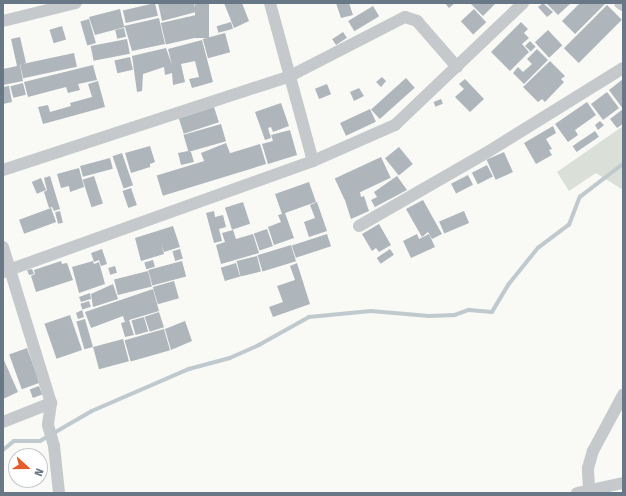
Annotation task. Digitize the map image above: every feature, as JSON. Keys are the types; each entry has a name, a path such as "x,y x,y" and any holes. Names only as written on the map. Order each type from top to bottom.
{"street":[{"path":"3,21 76,3"},
{"path":"270,3 313,161"},
{"path":"6,270 313,161 395,125 523,3"},
{"path":"3,170 290,76 405,17 417,21 457,66"},
{"path":"359,226 486,153 623,68"},
{"path":"3,246 6,270 51,403 48,425 54,446 59,493"},
{"path":"589,489 588,468 593,451 623,397"},
{"path":"3,422 51,403"},
{"path":"577,493 623,482"}],"shaded area":[{"path":"623,126 623,190 596,173 569,191 557,172"}],"building":[{"path":"155,3 158,16 126,23 123,10"},
{"path":"158,3 194,3 196,12 162,21"},
{"path":"195,3 209,3 209,38 195,38"},
{"path":"224,3 242,3 249,21 234,28"},
{"path":"336,3 349,3 353,15 341,18"},
{"path":"445,3 455,3 449,8"},
{"path":"470,3 494,3 495,4 483,16"},
{"path":"543,3 553,12 547,17 538,7"},
{"path":"546,3 571,3 558,15"},
{"path":"580,3 606,3 575,34 562,21"},
{"path":"607,5 622,20 579,63 564,48"},
{"path":"373,6 379,16 354,31 348,21"},
{"path":"120,9 124,26 159,18 165,44 132,51 125,27 95,35 89,17"},
{"path":"474,9 486,22 473,34 461,21"},
{"path":"196,15 201,36 166,45 161,23"},
{"path":"89,19 96,43 87,46 80,21"},
{"path":"231,22 233,29 219,33 217,26"},
{"path":"521,22 528,29 524,33 529,38 522,44 529,52 510,71 491,52"},
{"path":"62,26 66,39 54,43 50,30"},
{"path":"124,28 126,37 117,39 115,30"},
{"path":"548,30 562,45 549,58 535,42"},
{"path":"343,32 347,38 336,45 332,39"},
{"path":"225,33 230,52 208,58 203,39"},
{"path":"20,37 26,63 20,65 23,81 3,85 3,69 17,66 11,39"},
{"path":"127,39 130,54 94,61 91,46"},
{"path":"202,40 213,82 192,88 189,79 199,77 195,61 181,64 185,82 173,85 172,73 165,75 164,67 143,74 142,91 137,92 132,56 166,48 172,65 168,49"},
{"path":"530,41 536,47 531,52 525,46"},
{"path":"537,49 548,60 524,84 513,73 518,67 523,72 532,64 527,59"},
{"path":"74,53 77,67 23,78 20,64"},
{"path":"130,57 133,70 117,73 114,61"},
{"path":"550,61 565,76 561,79 564,82 545,102 542,99 538,102 523,87"},
{"path":"93,65 97,80 78,84 80,90 68,93 66,87 28,97 24,82"},
{"path":"382,77 386,81 381,87 376,82"},
{"path":"406,78 415,88 380,119 371,109"},
{"path":"465,79 484,99 470,112 455,97 464,89 459,84"},
{"path":"623,79 623,109 609,90"},
{"path":"98,81 105,107 43,124 38,107 48,105 50,112 71,106 70,103 92,97 88,84"},
{"path":"23,83 26,95 13,98 10,86"},
{"path":"327,84 331,94 319,99 315,89"},
{"path":"9,86 12,102 3,104 3,87"},
{"path":"359,88 364,96 354,101 350,92"},
{"path":"607,92 619,108 603,120 591,104"},
{"path":"441,99 443,104 435,107 434,102"},
{"path":"587,102 596,115 575,130 578,135 568,142 555,124"},
{"path":"281,103 289,126 273,132 271,127 268,128 271,138 265,140 255,112"},
{"path":"214,107 219,122 184,134 179,118"},
{"path":"370,109 376,122 346,136 340,123"},
{"path":"623,109 623,124 617,128 610,119"},
{"path":"600,121 604,125 598,130 595,125"},
{"path":"221,124 226,141 188,152 184,135"},
{"path":"553,126 556,133 546,139 552,149 549,150 552,155 536,164 524,143"},
{"path":"290,130 297,155 268,164 262,144 273,141 271,135"},
{"path":"595,131 599,137 577,152 573,146"},
{"path":"226,143 230,153 205,163 201,153"},
{"path":"260,144 266,164 163,196 157,176"},
{"path":"150,146 155,162 150,164 150,167 131,173 125,153"},
{"path":"399,147 413,164 399,175 385,158"},
{"path":"188,151 191,152 194,162 181,165 178,153"},
{"path":"504,152 513,172 496,180 487,160"},
{"path":"122,153 133,185 124,188 113,156"},
{"path":"381,157 391,178 344,199 335,179"},
{"path":"110,158 113,169 83,177 80,166"},
{"path":"487,165 493,177 478,184 472,173"},
{"path":"79,168 84,187 70,192 69,186 61,188 57,174"},
{"path":"468,175 473,185 456,193 451,184"},
{"path":"50,176 60,209 54,211 52,207 49,208 44,192 47,190 44,178"},
{"path":"94,176 103,204 92,207 83,180"},
{"path":"397,176 407,190 375,207 371,200 377,197 374,192"},
{"path":"41,178 46,190 37,194 32,182"},
{"path":"309,182 316,202 285,213 294,238 274,245 268,227 281,222 278,215 282,214 275,194"},
{"path":"131,188 137,205 128,208 122,191"},
{"path":"360,192 361,197 364,196 369,211 351,219 344,197"},
{"path":"423,200 442,234 432,239 428,232 422,237 406,209"},
{"path":"243,202 250,224 232,230 225,208"},
{"path":"317,202 327,231 309,237 304,222 315,218 310,205"},
{"path":"51,208 56,222 24,234 19,220"},
{"path":"60,211 63,223 58,224 55,212"},
{"path":"214,211 215,217 223,215 226,227 219,229 222,241 214,243 206,213"},
{"path":"464,211 469,223 444,234 439,222"},
{"path":"379,224 391,245 379,252 376,248 372,251 362,234"},
{"path":"173,226 180,247 164,252 161,243 164,254 141,261 135,238"},
{"path":"267,229 273,246 260,251 254,234"},
{"path":"233,230 236,239 253,234 259,253 221,264 216,245 225,242 222,233"},
{"path":"327,234 331,246 296,258 292,245"},
{"path":"417,234 419,239 429,234 435,247 411,258 403,241"},
{"path":"291,245 296,261 262,271 258,255"},
{"path":"102,249 107,264 101,266 99,260 94,262 91,253"},
{"path":"180,249 183,259 175,261 172,251"},
{"path":"390,249 394,255 381,264 377,258"},
{"path":"257,256 261,272 240,277 237,261"},
{"path":"153,260 155,267 146,269 144,262"},
{"path":"61,261 62,264 67,263 73,280 36,292 31,276 35,274 34,270"},
{"path":"93,261 94,264 99,262 105,284 79,293 72,267"},
{"path":"182,261 186,276 152,286 148,270"},
{"path":"236,263 240,276 225,281 221,268"},
{"path":"297,263 310,304 273,317 269,307 283,302 277,286 295,280 290,266"},
{"path":"115,266 117,273 110,275 108,268"},
{"path":"32,269 34,274 29,275 27,270"},
{"path":"148,271 152,287 118,295 114,279"},
{"path":"174,281 179,298 158,304 153,287"},
{"path":"113,284 118,299 93,307 91,294"},
{"path":"153,289 159,311 129,320 134,335 125,337 121,323 125,322 123,316 91,328 85,312"},
{"path":"90,293 91,299 81,302 79,297"},
{"path":"89,301 91,307 82,309 80,304"},
{"path":"82,310 84,317 78,319 76,313"},
{"path":"159,312 164,327 150,332 145,317"},
{"path":"70,315 82,350 57,359 44,324"},
{"path":"144,317 148,331 136,335 132,321"},
{"path":"85,319 93,347 84,349 76,321"},
{"path":"185,321 192,341 171,350 165,329"},
{"path":"164,329 170,350 131,361 125,340"},
{"path":"123,339 129,361 99,369 93,347"},
{"path":"27,348 40,383 22,389 9,354"},
{"path":"3,358 18,392 3,399"},
{"path":"39,386 42,394 33,398 30,390"}],"waterway":[{"path":"3,450 14,441 40,441 92,411 189,369 230,358 259,345 309,317 371,311 429,316 455,315 469,310 492,312 508,285 538,248 569,225 580,197 623,164"}]}
